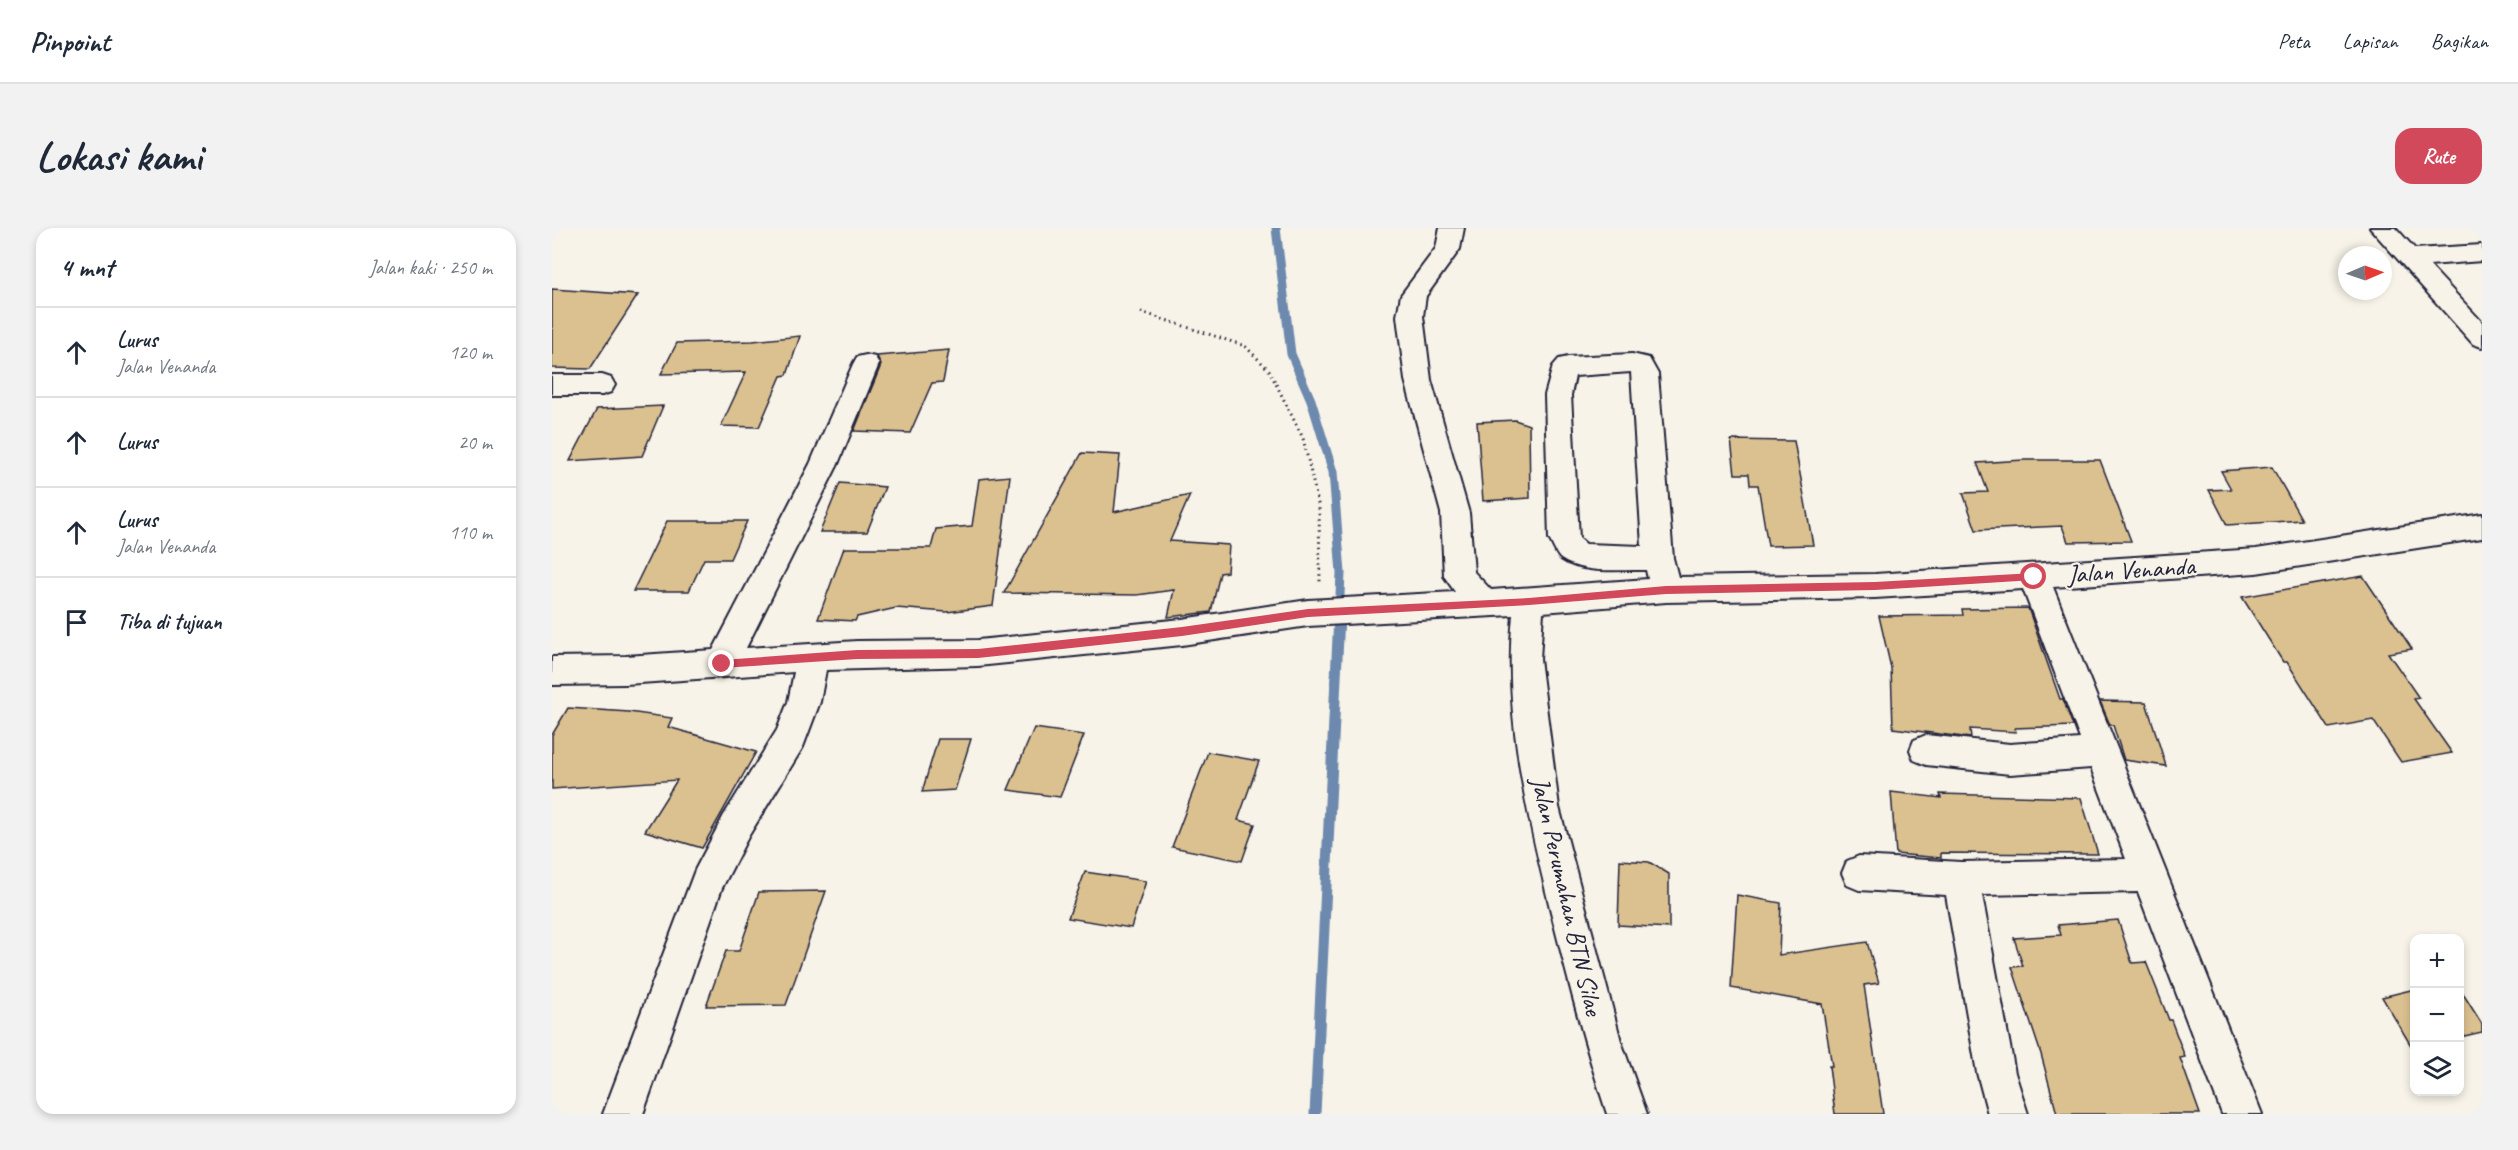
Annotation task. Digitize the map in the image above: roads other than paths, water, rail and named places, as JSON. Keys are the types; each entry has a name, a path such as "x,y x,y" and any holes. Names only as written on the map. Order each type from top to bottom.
{"street":[{"path":"1452,228 1448,249 1414,295 1410,316 1418,380 1455,513 1459,576 1485,604"},
{"path":"2382,228 2482,338"},
{"path":"2408,258 2482,253"},
{"path":"722,664 824,464 866,363"},
{"path":"1658,558 1584,556 1570,550 1564,539 1558,395 1562,373 1568,366 1632,363 1640,365 1645,374 1658,558 1666,590"},
{"path":"552,385 602,385"},
{"name":"Jalan Venanda","path":"812,658 857,654 978,653 1182,632 1314,613 1529,602 1666,590 1875,586 2256,561 2482,526"},
{"path":"2034,577 2242,1114"},
{"name":"Jalan Perumahan BTN Silae","path":"1529,602 1524,659 1542,807 1602,1041 1627,1114"},
{"path":"552,670 722,664 812,658 804,702 791,737 736,826 707,882 623,1114"},
{"path":"1926,750 2010,759 2100,752"},
{"path":"1859,873 1961,879 2150,875"},
{"path":"1961,879 1996,1073 2008,1114"}],"waterway":[{"path":"1276,228 1291,354 1311,400 1333,472 1341,573 1339,617"},
{"path":"1315,1114 1339,616"}]}
